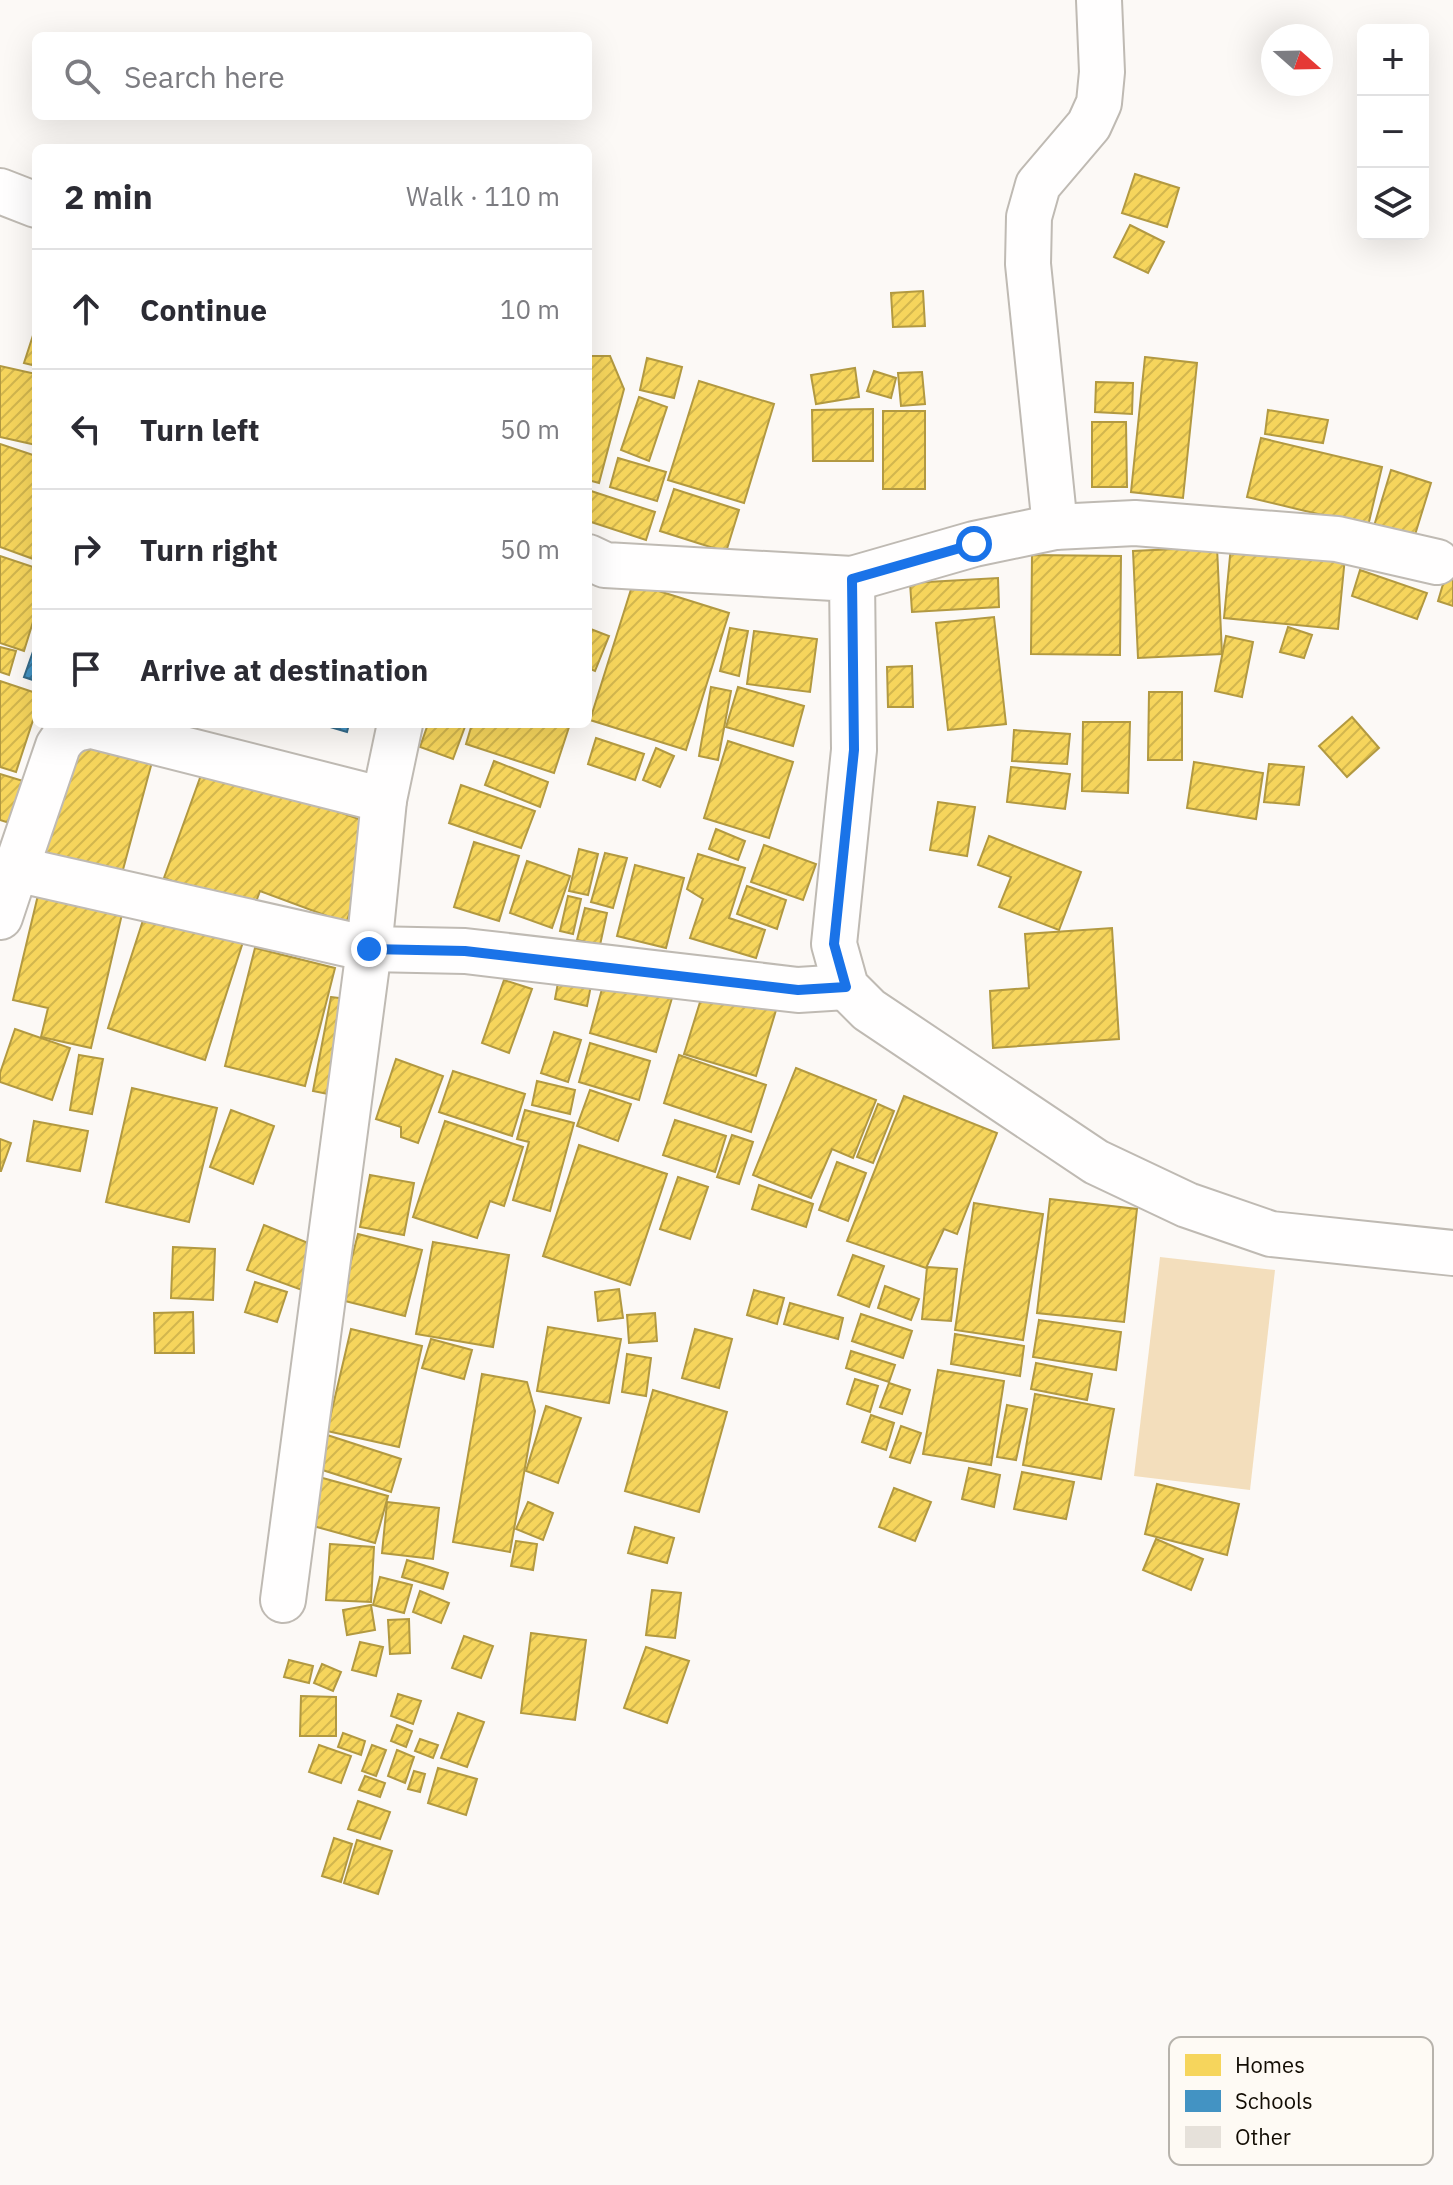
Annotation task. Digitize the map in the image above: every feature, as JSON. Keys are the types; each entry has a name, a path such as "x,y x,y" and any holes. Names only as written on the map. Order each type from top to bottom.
{"street":[{"path":"1055,527 1028,264 1029,217 1038,185 1089,125 1099,103 1102,72 1099,0"},
{"path":"0,191 32,203"},
{"path":"592,559 605,565 852,579 974,544 1055,527 1135,523 1323,538 1437,562"},
{"path":"852,579 854,750 834,944 846,987 869,1010 1096,1162 1187,1205 1271,1234 1453,1253"},
{"path":"0,917 58,746 64,735 76,728"},
{"path":"100,728 384,800"},
{"path":"283,1600 369,949 384,800 399,728"},
{"path":"16,869 369,949 465,951 798,990 846,987"}],"shaded area":[{"path":"1160,1257 1275,1270 1250,1490 1134,1476"}],"building: Homes":[{"path":"1135,174 1179,188 1167,227 1122,213"},
{"path":"1130,225 1164,242 1148,273 1114,257"},
{"path":"923,291 925,326 893,327 891,293"},
{"path":"32,338 32,365 24,363"},
{"path":"592,356 610,356 624,389 599,483 592,481"},
{"path":"1145,357 1197,363 1183,498 1131,492"},
{"path":"647,358 682,367 674,398 640,390"},
{"path":"0,366 32,373 32,444 0,437"},
{"path":"855,368 859,397 816,404 811,375"},
{"path":"874,371 896,378 891,398 867,391"},
{"path":"922,372 925,404 901,406 898,373"},
{"path":"699,381 774,404 744,503 668,480"},
{"path":"1096,382 1133,383 1132,414 1095,412"},
{"path":"639,397 667,407 649,461 621,450"},
{"path":"873,409 873,461 813,461 812,410"},
{"path":"1268,410 1328,420 1323,443 1265,434"},
{"path":"883,411 925,411 925,489 883,489"},
{"path":"1092,422 1126,422 1127,487 1092,487"},
{"path":"1261,438 1382,467 1368,526 1247,497"},
{"path":"0,444 32,455 32,559 0,547"},
{"path":"618,458 666,472 657,501 610,487"},
{"path":"1391,470 1431,483 1414,538 1374,526"},
{"path":"674,489 739,510 726,552 660,531"},
{"path":"592,491 655,512 646,540 592,522"},
{"path":"1231,546 1345,557 1338,629 1224,618"},
{"path":"1217,547 1222,654 1138,658 1133,551"},
{"path":"1032,555 1121,556 1120,655 1031,654"},
{"path":"0,556 32,567 32,625 24,651 0,643"},
{"path":"1360,570 1427,593 1417,619 1352,596"},
{"path":"1446,574 1453,576 1453,606 1438,601"},
{"path":"998,578 999,607 912,612 910,583"},
{"path":"633,583 729,613 686,750 592,721"},
{"path":"994,617 1006,724 948,730 936,623"},
{"path":"1288,627 1312,635 1304,658 1280,652"},
{"path":"730,628 748,631 739,676 720,671"},
{"path":"592,630 609,636 595,671 592,670"},
{"path":"754,631 817,639 810,692 747,684"},
{"path":"1226,636 1253,642 1242,697 1215,691"},
{"path":"0,647 16,651 9,675 0,672"},
{"path":"912,666 913,707 888,707 887,667"},
{"path":"0,681 32,692 32,723 16,772 0,767"},
{"path":"711,687 731,691 718,760 699,756"},
{"path":"738,687 804,706 793,746 726,727"},
{"path":"1149,692 1182,692 1182,760 1148,760"},
{"path":"1352,717 1379,748 1347,777 1319,746"},
{"path":"1083,722 1130,722 1128,793 1082,791"},
{"path":"427,728 465,728 453,759 420,747"},
{"path":"471,728 569,728 554,773 466,744"},
{"path":"1014,730 1070,734 1067,764 1012,761"},
{"path":"596,738 644,754 635,780 588,764"},
{"path":"71,740 152,762 121,877 40,855"},
{"path":"728,741 793,762 769,838 704,818"},
{"path":"656,748 674,756 660,787 643,780"},
{"path":"494,761 548,782 540,807 485,785"},
{"path":"1194,762 1263,773 1256,819 1187,808"},
{"path":"205,764 381,827 346,923 260,891 253,910 164,878"},
{"path":"1269,764 1304,767 1299,805 1264,802"},
{"path":"1011,767 1070,774 1065,809 1007,802"},
{"path":"0,774 36,785 22,827 0,820"},
{"path":"461,785 535,811 521,848 449,823"},
{"path":"938,802 975,807 967,856 930,850"},
{"path":"716,829 745,841 738,860 709,849"},
{"path":"989,836 1081,872 1059,930 999,907 1011,877 978,865"},
{"path":"474,842 519,856 499,921 454,907"},
{"path":"764,845 816,864 803,900 751,882"},
{"path":"579,849 598,854 588,895 569,891"},
{"path":"605,853 627,858 613,908 591,902"},
{"path":"698,854 745,868 729,918 765,930 756,958 690,938 703,899 687,889"},
{"path":"527,861 570,876 552,928 510,913"},
{"path":"635,865 684,878 666,948 617,936"},
{"path":"747,886 786,900 777,929 737,914"},
{"path":"38,895 122,914 91,1048 41,1037 48,1008 13,1000"},
{"path":"568,896 581,899 573,934 560,931"},
{"path":"585,908 607,913 600,945 577,940"},
{"path":"146,911 243,942 205,1060 108,1028"},
{"path":"1112,928 1119,1039 993,1048 990,991 1029,988 1025,934"},
{"path":"255,948 335,968 305,1086 225,1066"},
{"path":"560,972 592,980 587,1006 555,999"},
{"path":"605,978 672,998 656,1052 590,1033"},
{"path":"504,980 532,989 509,1053 482,1043"},
{"path":"705,986 777,1007 756,1076 684,1054"},
{"path":"331,997 356,1000 338,1096 313,1091"},
{"path":"15,1029 70,1048 52,1100 0,1082 0,1073"},
{"path":"554,1032 581,1040 568,1082 541,1073"},
{"path":"590,1043 650,1061 639,1100 579,1082"},
{"path":"79,1055 103,1059 92,1114 70,1110"},
{"path":"679,1055 766,1085 751,1132 664,1103"},
{"path":"396,1059 443,1076 418,1143 401,1137 401,1127 376,1119"},
{"path":"796,1068 876,1100 853,1158 832,1149 811,1198 753,1175"},
{"path":"453,1071 525,1094 512,1136 439,1112"},
{"path":"537,1081 575,1090 570,1114 532,1105"},
{"path":"132,1088 217,1108 189,1222 106,1202"},
{"path":"590,1090 631,1104 618,1141 577,1126"},
{"path":"904,1096 997,1133 957,1234 944,1229 926,1268 847,1241"},
{"path":"878,1104 894,1111 873,1163 857,1157"},
{"path":"231,1110 274,1126 253,1184 210,1167"},
{"path":"525,1110 574,1123 550,1211 513,1200 529,1142 517,1139"},
{"path":"675,1120 726,1136 715,1172 663,1155"},
{"path":"34,1121 88,1131 80,1171 27,1161"},
{"path":"445,1121 523,1147 504,1206 490,1201 477,1238 413,1217"},
{"path":"732,1135 753,1142 739,1184 717,1177"},
{"path":"0,1139 11,1143 1,1171 0,1171"},
{"path":"579,1145 667,1174 630,1285 543,1256"},
{"path":"837,1162 866,1173 848,1221 819,1210"},
{"path":"370,1175 414,1183 404,1235 360,1227"},
{"path":"678,1177 708,1187 690,1239 660,1229"},
{"path":"759,1185 813,1204 806,1227 752,1209"},
{"path":"1050,1199 1137,1209 1124,1322 1037,1313"},
{"path":"974,1203 1043,1214 1023,1340 955,1330"},
{"path":"264,1225 318,1247 302,1290 247,1270"},
{"path":"358,1234 422,1250 405,1316 341,1300"},
{"path":"433,1242 509,1255 493,1347 416,1334"},
{"path":"173,1247 215,1249 213,1300 171,1298"},
{"path":"853,1255 884,1266 869,1307 838,1295"},
{"path":"927,1267 957,1269 951,1321 922,1319"},
{"path":"255,1282 287,1292 277,1322 245,1312"},
{"path":"885,1286 919,1299 911,1320 878,1308"},
{"path":"619,1289 623,1318 598,1321 595,1292"},
{"path":"754,1290 784,1298 777,1324 747,1315"},
{"path":"790,1303 843,1318 838,1339 784,1324"},
{"path":"193,1312 194,1353 155,1353 154,1313"},
{"path":"655,1313 657,1341 629,1343 627,1315"},
{"path":"861,1314 912,1331 903,1358 852,1341"},
{"path":"1039,1320 1121,1332 1116,1370 1033,1357"},
{"path":"548,1327 621,1339 609,1403 537,1391"},
{"path":"351,1329 422,1346 399,1447 327,1431"},
{"path":"695,1329 732,1339 719,1388 682,1378"},
{"path":"955,1334 1024,1346 1020,1376 951,1364"},
{"path":"431,1339 472,1350 464,1379 422,1368"},
{"path":"851,1351 895,1365 889,1382 846,1368"},
{"path":"627,1354 651,1358 646,1396 622,1392"},
{"path":"1036,1363 1092,1374 1087,1400 1031,1389"},
{"path":"938,1370 1004,1381 991,1465 923,1454"},
{"path":"482,1374 527,1382 535,1411 510,1552 453,1542"},
{"path":"855,1379 878,1386 870,1412 847,1404"},
{"path":"889,1383 910,1390 902,1414 880,1407"},
{"path":"653,1390 727,1412 699,1512 625,1491"},
{"path":"1035,1394 1114,1409 1101,1479 1023,1465"},
{"path":"1007,1405 1027,1409 1016,1460 997,1457"},
{"path":"546,1406 581,1418 558,1483 526,1471"},
{"path":"871,1415 894,1423 886,1450 862,1442"},
{"path":"901,1426 921,1433 910,1463 890,1457"},
{"path":"321,1433 401,1459 391,1492 310,1466"},
{"path":"969,1468 1000,1475 994,1507 962,1499"},
{"path":"1022,1472 1074,1482 1066,1519 1014,1509"},
{"path":"319,1477 388,1496 375,1543 306,1524"},
{"path":"1157,1484 1239,1504 1227,1555 1145,1534"},
{"path":"894,1488 931,1502 915,1541 879,1527"},
{"path":"387,1502 439,1508 433,1559 382,1553"},
{"path":"528,1502 553,1513 543,1540 516,1529"},
{"path":"635,1527 674,1538 667,1563 628,1553"},
{"path":"1156,1539 1203,1559 1191,1590 1143,1570"},
{"path":"516,1541 537,1544 533,1570 511,1566"},
{"path":"330,1544 374,1547 371,1602 326,1600"},
{"path":"407,1560 448,1573 443,1589 402,1577"},
{"path":"380,1577 412,1585 404,1613 373,1605"},
{"path":"652,1590 681,1593 675,1638 646,1635"},
{"path":"420,1591 449,1603 441,1623 413,1612"},
{"path":"371,1605 375,1630 347,1635 343,1610"},
{"path":"409,1619 410,1653 390,1654 388,1620"},
{"path":"531,1633 586,1640 575,1720 521,1713"},
{"path":"464,1636 493,1646 481,1678 452,1668"},
{"path":"360,1642 383,1647 376,1676 352,1670"},
{"path":"646,1647 689,1661 667,1723 624,1708"},
{"path":"289,1660 313,1666 309,1683 284,1677"},
{"path":"322,1664 341,1672 333,1691 314,1683"},
{"path":"398,1694 421,1701 413,1724 391,1716"},
{"path":"301,1696 336,1697 336,1736 300,1736"},
{"path":"458,1713 484,1722 467,1767 441,1758"},
{"path":"397,1725 412,1731 406,1747 391,1741"},
{"path":"343,1733 365,1741 361,1755 338,1747"},
{"path":"420,1739 438,1745 433,1758 415,1751"},
{"path":"319,1745 351,1756 341,1783 309,1772"},
{"path":"372,1745 386,1750 376,1776 362,1771"},
{"path":"397,1750 414,1757 405,1783 388,1776"},
{"path":"438,1768 477,1779 466,1815 428,1803"},
{"path":"414,1771 425,1774 420,1792 408,1789"},
{"path":"365,1776 385,1783 380,1797 359,1790"},
{"path":"358,1801 390,1812 380,1839 348,1829"},
{"path":"334,1838 352,1844 341,1882 322,1876"},
{"path":"357,1840 392,1851 378,1894 344,1883"}],"building: Schools":[{"path":"32,654 32,680 24,677"}],"route":[{"path":"369,949 465,951 798,990 846,987 834,944 854,750 852,579 974,544"}]}
